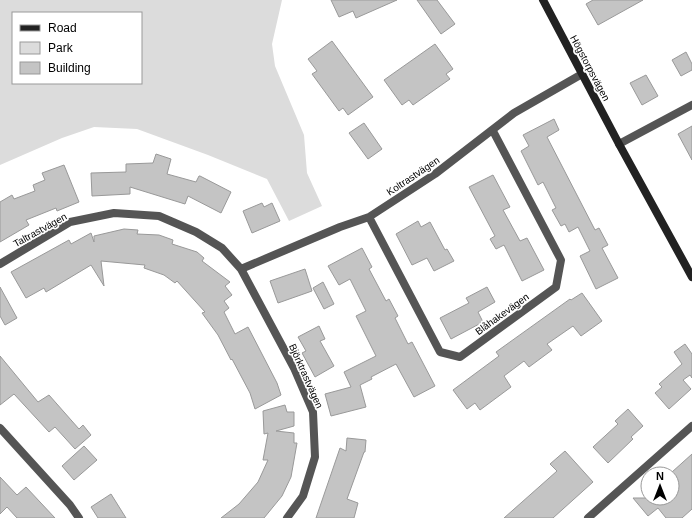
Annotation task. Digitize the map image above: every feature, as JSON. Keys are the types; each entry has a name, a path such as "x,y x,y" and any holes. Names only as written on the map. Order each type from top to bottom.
{"street":[{"name":"Högstorpsvägen","path":"543,0 619,144 692,277"},
{"name":"Koltrastvägen","path":"241,269 340,227 369,217 435,174 514,114 582,74"},
{"path":"619,144 692,105"},
{"name":"Blåhakevägen","path":"369,217 440,352 460,356 556,287 561,260 493,131"},
{"name":"Taltrastvägen","path":"0,264 70,222 114,213 160,216 196,232 222,248 241,269"},
{"name":"Björktrastvägen","path":"241,269 294,368 313,412 315,457 303,496 287,518"},
{"path":"588,518 692,426"},
{"path":"0,428 70,505 79,518"}],"green space":[{"path":"0,0 282,0 272,44 275,66 304,135 307,173 322,206 289,221 267,179 208,155 137,129 94,127 62,138 0,165"}],"building":[{"path":"331,0 397,0 356,18 353,11 339,17"},
{"path":"417,0 437,0 455,24 441,34"},
{"path":"593,0 643,0 598,25 586,4"},
{"path":"332,41 373,97 348,115 343,108 339,111 312,74 317,71 308,59"},
{"path":"435,44 453,69 446,74 450,79 413,105 409,100 402,105 384,80"},
{"path":"686,52 692,64 692,70 681,76 672,60"},
{"path":"646,75 658,96 642,105 630,83"},
{"path":"554,119 559,130 547,137 595,230 599,228 608,245 602,248 618,278 596,289 580,256 590,251 578,227 569,232 565,224 561,226 552,210 556,208 543,182 538,185 521,151 529,146 523,135"},
{"path":"364,123 382,149 368,159 349,133"},
{"path":"692,126 692,160 678,134"},
{"path":"156,154 171,159 167,174 196,182 200,176 231,192 221,213 188,196 185,204 130,187 130,194 92,196 91,173 126,172 126,164 153,163"},
{"path":"64,165 79,202 57,211 56,208 26,220 29,225 0,242 0,202 12,195 14,199 35,191 33,185 45,180 42,173"},
{"path":"493,175 510,207 503,210 520,241 527,238 544,270 522,281 504,245 496,249 490,239 495,236 469,187"},
{"path":"262,203 264,207 272,203 280,221 252,233 243,211"},
{"path":"418,221 421,227 430,222 445,250 447,249 454,261 434,271 427,258 412,265 396,234"},
{"path":"124,229 138,230 137,234 159,235 173,240 172,244 197,252 204,258 202,261 230,282 225,286 232,295 224,301 229,308 224,312 235,334 248,327 277,383 281,395 255,409 250,393 232,359 231,360 218,335 202,313 205,312 177,281 175,283 164,275 144,268 145,265 101,261 104,286 91,265 46,292 44,288 26,298 11,272 69,240 71,244 91,233 94,242 94,236"},
{"path":"362,248 372,267 369,269 386,301 389,299 398,316 395,318 408,344 412,342 435,386 414,397 396,364 371,377 372,379 360,385 366,407 331,416 325,394 351,387 344,372 376,356 356,316 366,311 350,279 339,285 328,266"},
{"path":"305,269 312,291 278,303 270,281"},
{"path":"323,282 334,304 324,309 313,288"},
{"path":"0,287 17,318 5,325 0,316"},
{"path":"487,287 495,302 478,312 483,322 451,339 440,318 469,303 466,298"},
{"path":"582,293 602,321 581,336 573,326 547,344 552,350 529,367 524,361 504,376 511,387 480,410 475,403 467,409 453,390 499,356 496,352 570,299 571,300"},
{"path":"319,326 325,339 320,341 334,366 315,377 302,353 306,351 298,337"},
{"path":"685,344 692,354 692,378 690,375 683,380 691,389 669,409 655,393 662,387 659,384 682,364 674,352"},
{"path":"0,356 38,402 49,395 79,429 83,425 91,435 75,449 55,427 49,432 14,394 0,405"},
{"path":"285,405 287,412 294,412 294,426 276,431 294,433 294,443 297,443 291,477 282,496 264,518 221,518 239,504 258,482 268,460 263,460 268,433 264,434 263,411"},
{"path":"628,409 643,426 631,437 633,439 608,463 593,447 618,424 615,421"},
{"path":"347,438 366,440 365,452 347,499 358,503 354,518 316,518 340,448 346,451"},
{"path":"84,446 97,460 74,480 62,466"},
{"path":"565,451 593,482 553,518 504,518 557,471 550,464"},
{"path":"692,454 692,509 682,518 666,518 658,508 648,516 633,498 640,498 640,506 680,506 680,466 679,466"},
{"path":"0,477 17,495 26,487 55,518 17,518 7,507 0,514"},
{"path":"111,494 126,518 98,518 91,507"}]}
